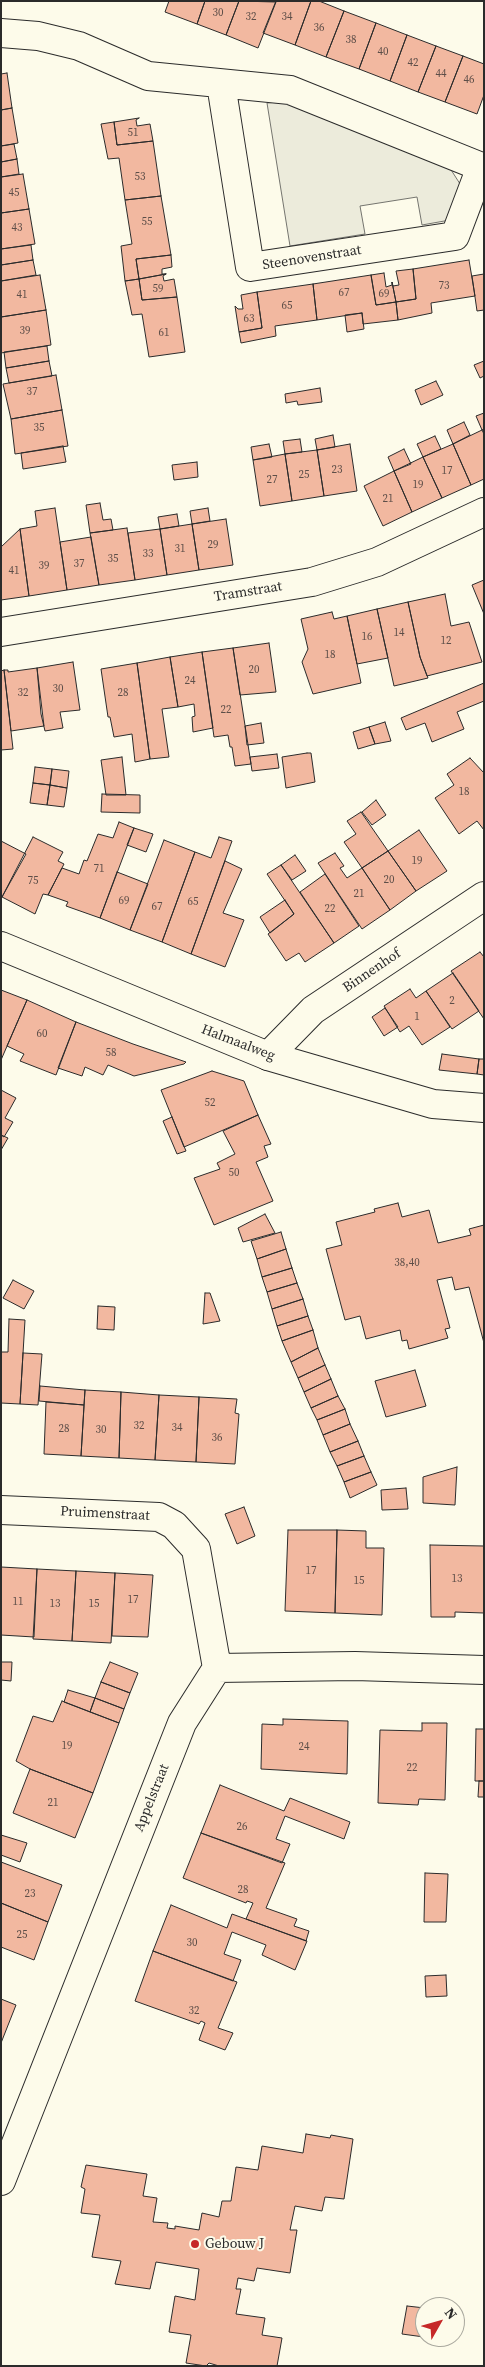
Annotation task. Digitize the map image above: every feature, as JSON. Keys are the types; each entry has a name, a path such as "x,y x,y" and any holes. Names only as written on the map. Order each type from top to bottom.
{"street":[{"name":"Steenovenstraat","path":"1,33 38,36 79,46 148,76 290,90 482,168 455,236 250,267 221,84"},
{"name":"Tramstraat","path":"1,632 312,582 377,562 484,512"},
{"name":"Binnenhof","path":"268,1056 313,1010 484,896"},
{"name":"Halmaalweg","path":"1,946 268,1056 433,1104 484,1108"},
{"name":"Pruimenstraat","path":"1,1510 159,1517 174,1526 196,1549 217,1668"},
{"path":"217,1668 355,1666 484,1670"},
{"name":"Appelstraat","path":"1,2181 182,1723 217,1668"}],"shaded area":[{"path":"289,101 446,162 462,187 450,220 422,225 417,197 360,206 365,234 290,246 267,103"}],"building":[{"path":"169,1 205,1 197,24 165,12"},
{"path":"205,1 239,1 226,35 197,24"},
{"path":"239,1 276,2 258,48 226,35"},
{"path":"276,1 311,1 295,45 263,33"},
{"path":"311,1 319,1 344,11 326,57 295,45"},
{"path":"344,11 376,23 359,69 326,57"},
{"path":"376,23 407,35 390,81 359,69"},
{"path":"407,35 436,46 418,92 390,81"},
{"path":"436,46 463,56 445,102 418,92"},
{"path":"463,56 484,64 484,95 477,114 445,102"},
{"path":"7,73 12,108 1,110 1,74"},
{"path":"12,108 18,143 1,146 1,110"},
{"path":"139,118 136,120 137,126 150,124 153,141 117,145 114,122"},
{"path":"114,122 117,145 153,141 161,196 125,200 119,158 108,159 101,124"},
{"path":"14,144 17,159 1,162 1,146"},
{"path":"17,159 19,174 1,177 1,162"},
{"path":"23,174 29,209 1,213 1,177"},
{"path":"161,196 171,255 136,259 139,279 125,281 121,246 132,244 125,200"},
{"path":"29,209 35,244 1,249 1,213"},
{"path":"31,245 33,260 1,265 1,249"},
{"path":"171,255 172,267 162,269 162,274 166,274 139,279 136,259"},
{"path":"33,260 36,275 1,281 1,265"},
{"path":"469,260 475,296 431,303 432,313 398,320 396,302 416,299 413,269"},
{"path":"413,269 416,299 396,302 392,282 393,286 399,285 396,271"},
{"path":"384,273 386,287 392,285 392,282 396,302 376,305 371,275"},
{"path":"166,274 163,276 164,281 174,279 177,297 142,300 139,279"},
{"path":"484,274 484,310 477,311 472,276"},
{"path":"40,275 46,310 1,317 1,281"},
{"path":"371,275 376,305 396,302 398,320 363,324 362,313 317,320 313,284"},
{"path":"139,279 142,300 177,297 185,352 149,357 142,314 132,315 125,281"},
{"path":"313,284 317,320 275,326 276,336 241,343 239,332 262,328 257,292"},
{"path":"257,292 262,328 239,332 235,306 238,309 243,309 241,295"},
{"path":"46,310 51,345 1,353 1,317"},
{"path":"362,313 364,329 347,332 345,315"},
{"path":"47,346 49,361 6,368 4,352"},
{"path":"49,361 52,376 9,383 6,368"},
{"path":"484,361 484,376 480,378 474,365"},
{"path":"56,375 62,410 11,419 3,384"},
{"path":"436,381 443,395 421,405 415,390"},
{"path":"320,388 322,402 298,405 297,401 286,403 285,394"},
{"path":"62,410 68,446 15,454 11,419"},
{"path":"484,413 484,429 482,430 476,416"},
{"path":"464,422 470,435 453,444 447,430"},
{"path":"482,430 484,434 484,479 471,485 453,444"},
{"path":"333,435 335,447 317,450 315,439"},
{"path":"435,436 441,449 423,457 417,444"},
{"path":"300,439 302,452 285,454 283,441"},
{"path":"269,444 272,457 253,460 251,447"},
{"path":"350,444 357,491 324,496 317,450"},
{"path":"453,444 471,485 442,498 423,457"},
{"path":"63,446 66,462 23,469 21,453"},
{"path":"404,449 411,464 394,471 388,457"},
{"path":"317,450 324,496 292,501 285,454"},
{"path":"285,454 292,501 260,506 253,460"},
{"path":"423,457 442,498 412,512 394,471"},
{"path":"197,462 198,477 174,480 172,465"},
{"path":"394,471 412,512 383,526 364,486"},
{"path":"100,503 103,520 111,519 113,530 90,533 86,505"},
{"path":"55,508 67,590 29,596 20,529 37,526 35,511"},
{"path":"208,508 210,521 192,524 190,511"},
{"path":"177,514 179,526 160,529 158,517"},
{"path":"226,519 233,565 199,570 192,524"},
{"path":"192,524 199,570 167,575 160,529"},
{"path":"127,528 135,580 99,585 90,533"},
{"path":"20,529 29,596 1,600 1,547"},
{"path":"160,529 167,575 135,580 128,533"},
{"path":"91,537 99,585 67,590 60,542"},
{"path":"484,580 484,614 472,585"},
{"path":"445,594 451,626 469,622 482,662 427,676 420,657 408,602"},
{"path":"408,602 420,657 428,678 394,686 377,609"},
{"path":"377,609 388,658 357,664 347,616"},
{"path":"332,612 334,619 347,616 361,683 313,694 302,662 308,649 301,619"},
{"path":"269,643 276,692 240,695 233,648"},
{"path":"233,648 251,764 235,766 228,735 214,737 202,652"},
{"path":"202,652 213,728 193,732 192,717 195,716 194,704 178,707 170,657"},
{"path":"170,657 178,707 162,709 169,757 150,759 137,663"},
{"path":"73,662 80,710 60,712 63,728 45,731 41,714 37,668"},
{"path":"137,663 150,759 135,762 132,734 114,737 110,717 108,717 101,669"},
{"path":"37,668 44,726 11,731 4,670 8,670 8,672"},
{"path":"4,670 13,749 1,750 1,671"},
{"path":"484,683 484,701 457,712 464,729 432,742 425,723 406,730 401,718"},
{"path":"385,722 391,741 375,744 369,727"},
{"path":"261,723 264,743 247,745 245,726"},
{"path":"369,727 375,744 358,749 353,732"},
{"path":"311,753 315,782 286,788 282,757"},
{"path":"277,754 279,768 252,771 250,757"},
{"path":"122,757 126,795 106,795 101,760"},
{"path":"470,758 484,773 484,830 477,821 459,834 435,798 454,785 447,774"},
{"path":"35,767 52,769 50,785 33,783"},
{"path":"52,769 69,771 67,788 50,785"},
{"path":"33,783 50,785 47,805 30,803"},
{"path":"50,785 67,788 64,807 47,805"},
{"path":"102,794 140,795 140,813 101,812"},
{"path":"376,800 386,815 372,825 362,812"},
{"path":"361,812 388,851 362,868 344,842 356,834 347,821"},
{"path":"119,822 134,828 100,918 66,906 68,902 48,895 62,868 79,874 84,860 87,861 98,834 113,838"},
{"path":"134,828 153,834 146,852 127,845"},
{"path":"419,830 447,871 416,891 388,851"},
{"path":"33,837 63,852 58,861 64,864 48,895 43,894 35,914 2,897"},
{"path":"219,837 232,841 191,954 162,942 195,852 211,858"},
{"path":"164,840 195,852 162,942 130,930"},
{"path":"1,841 26,854 2,897 1,897"},
{"path":"388,851 416,891 390,910 362,868"},
{"path":"335,853 344,866 340,868 347,878 362,868 390,910 362,929 318,863"},
{"path":"295,855 306,871 292,880 281,865"},
{"path":"225,861 242,869 223,913 244,920 225,967 191,954"},
{"path":"281,865 334,943 305,962 299,953 286,961 268,934 294,914 267,874"},
{"path":"117,872 148,884 130,930 100,918"},
{"path":"325,874 359,926 334,943 300,892"},
{"path":"285,900 294,914 270,933 260,917"},
{"path":"480,952 484,957 484,1019 451,971"},
{"path":"453,973 479,1011 452,1029 426,991"},
{"path":"410,989 416,998 426,991 450,1027 422,1045 409,1026 400,1032 384,1006"},
{"path":"1,990 27,1000 1,1060"},
{"path":"27,1000 76,1022 56,1075 20,1061 24,1054 7,1046"},
{"path":"385,1008 398,1027 384,1036 372,1017"},
{"path":"76,1022 186,1062 134,1076 108,1065 103,1075 85,1067 82,1076 58,1068"},
{"path":"442,1054 479,1059 477,1074 439,1070"},
{"path":"479,1059 484,1059 484,1075 477,1074"},
{"path":"212,1071 244,1081 258,1115 184,1147 161,1090"},
{"path":"1,1090 16,1098 5,1118 13,1122 4,1137 1,1135"},
{"path":"258,1115 271,1144 264,1146 268,1157 256,1162 273,1201 214,1225 194,1178 220,1169 217,1163 235,1154 223,1131"},
{"path":"172,1117 186,1151 177,1154 163,1121"},
{"path":"1,1135 8,1138 1,1150"},
{"path":"398,1203 402,1217 429,1210 438,1243 471,1235 469,1229 484,1225 484,1343 469,1287 455,1290 452,1277 437,1280 450,1328 445,1329 448,1338 409,1349 407,1340 402,1341 400,1330 366,1339 360,1316 345,1320 326,1249 342,1245 336,1222 375,1212 374,1209"},
{"path":"265,1214 275,1233 243,1242 238,1228"},
{"path":"281,1232 286,1249 257,1259 251,1241"},
{"path":"286,1249 292,1268 262,1277 257,1259"},
{"path":"292,1268 297,1283 267,1292 262,1277"},
{"path":"13,1280 34,1291 24,1309 3,1298"},
{"path":"297,1283 303,1299 272,1309 267,1292"},
{"path":"205,1293 210,1293 220,1321 203,1324"},
{"path":"303,1299 308,1316 277,1326 272,1309"},
{"path":"98,1306 115,1307 114,1330 97,1329"},
{"path":"308,1316 313,1330 282,1341 277,1326"},
{"path":"9,1319 25,1320 20,1404 1,1403 1,1352 8,1352"},
{"path":"313,1330 318,1348 291,1362 282,1341"},
{"path":"318,1348 325,1365 298,1378 291,1362"},
{"path":"23,1353 42,1354 38,1405 20,1404"},
{"path":"325,1365 331,1379 304,1392 298,1378"},
{"path":"415,1370 426,1406 386,1417 375,1381"},
{"path":"331,1379 338,1396 311,1408 304,1392"},
{"path":"40,1386 85,1390 84,1405 39,1401"},
{"path":"85,1390 121,1392 119,1458 81,1456"},
{"path":"121,1392 159,1395 155,1460 119,1458"},
{"path":"159,1395 199,1397 196,1462 155,1460"},
{"path":"338,1396 345,1409 317,1420 311,1408"},
{"path":"199,1397 237,1399 235,1413 239,1414 235,1464 196,1462"},
{"path":"46,1402 84,1405 81,1456 44,1454"},
{"path":"345,1409 350,1424 323,1435 317,1420"},
{"path":"350,1424 358,1441 330,1452 323,1435"},
{"path":"358,1441 364,1456 337,1466 330,1452"},
{"path":"364,1456 371,1472 344,1482 337,1466"},
{"path":"457,1467 455,1505 423,1503 423,1477"},
{"path":"371,1472 377,1485 350,1498 344,1482"},
{"path":"406,1488 408,1509 382,1510 381,1490"},
{"path":"244,1507 255,1536 237,1544 225,1514"},
{"path":"288,1530 337,1530 335,1613 285,1611"},
{"path":"337,1530 366,1531 366,1548 384,1548 382,1615 335,1613"},
{"path":"430,1545 484,1546 484,1613 455,1612 455,1617 431,1617"},
{"path":"1,1567 37,1569 34,1637 1,1635"},
{"path":"37,1569 76,1571 72,1641 33,1639"},
{"path":"76,1571 115,1573 111,1643 72,1641"},
{"path":"115,1573 153,1575 148,1637 112,1636"},
{"path":"1,1662 12,1662 11,1681 1,1680"},
{"path":"110,1662 138,1673 130,1693 101,1682"},
{"path":"101,1682 130,1693 124,1709 95,1698"},
{"path":"68,1690 95,1698 90,1712 64,1702"},
{"path":"95,1698 124,1709 119,1723 90,1712"},
{"path":"62,1701 119,1723 93,1793 30,1769 16,1761 33,1716 53,1722"},
{"path":"283,1719 348,1721 347,1774 261,1769 262,1724 283,1725"},
{"path":"422,1723 447,1723 445,1800 419,1799 418,1805 378,1803 380,1730 422,1731"},
{"path":"476,1729 484,1729 484,1781 475,1781"},
{"path":"30,1769 93,1793 75,1838 13,1813"},
{"path":"479,1781 484,1781 484,1797 478,1797"},
{"path":"220,1785 284,1811 290,1798 350,1822 344,1839 285,1816 276,1839 290,1844 282,1863 201,1833"},
{"path":"201,1833 285,1863 266,1908 297,1919 294,1926 309,1931 306,1941 246,1919 253,1903 247,1901 246,1903 183,1878"},
{"path":"1,1835 27,1843 20,1862 1,1855"},
{"path":"1,1862 62,1885 48,1922 1,1903"},
{"path":"425,1873 448,1874 446,1922 424,1922"},
{"path":"1,1903 48,1922 34,1960 1,1947"},
{"path":"171,1905 227,1928 232,1914 307,1941 295,1970 262,1955 266,1945 232,1932 224,1954 241,1960 233,1981 153,1951"},
{"path":"153,1951 237,1982 218,2028 233,2033 225,2050 199,2040 205,2023 201,2021 199,2024 135,2001"},
{"path":"446,1975 447,1996 426,1997 425,1976"},
{"path":"1,1999 16,2005 1,2043"},
{"name":"Gebouw J","path":"306,2134 330,2138 331,2135 353,2139 344,2199 325,2197 322,2211 295,2206 290,2230 297,2230 290,2273 257,2268 254,2281 238,2278 236,2289 241,2289 236,2314 265,2318 262,2335 282,2338 277,2366 219,2366 209,2363 206,2366 186,2363 191,2335 169,2332 175,2296 195,2300 199,2269 156,2262 150,2289 115,2284 121,2261 92,2257 100,2215 81,2213 85,2189 81,2187 86,2165 147,2174 143,2196 157,2198 153,2222 168,2223 167,2228 175,2229 175,2226 199,2230 202,2213 219,2217 222,2201 231,2201 236,2167 258,2170 262,2146 303,2153"},
{"path":"407,2306 415,2307 415,2336 402,2334"}],"place":[{"name":"Gebouw J","path":"195,2244"}]}
